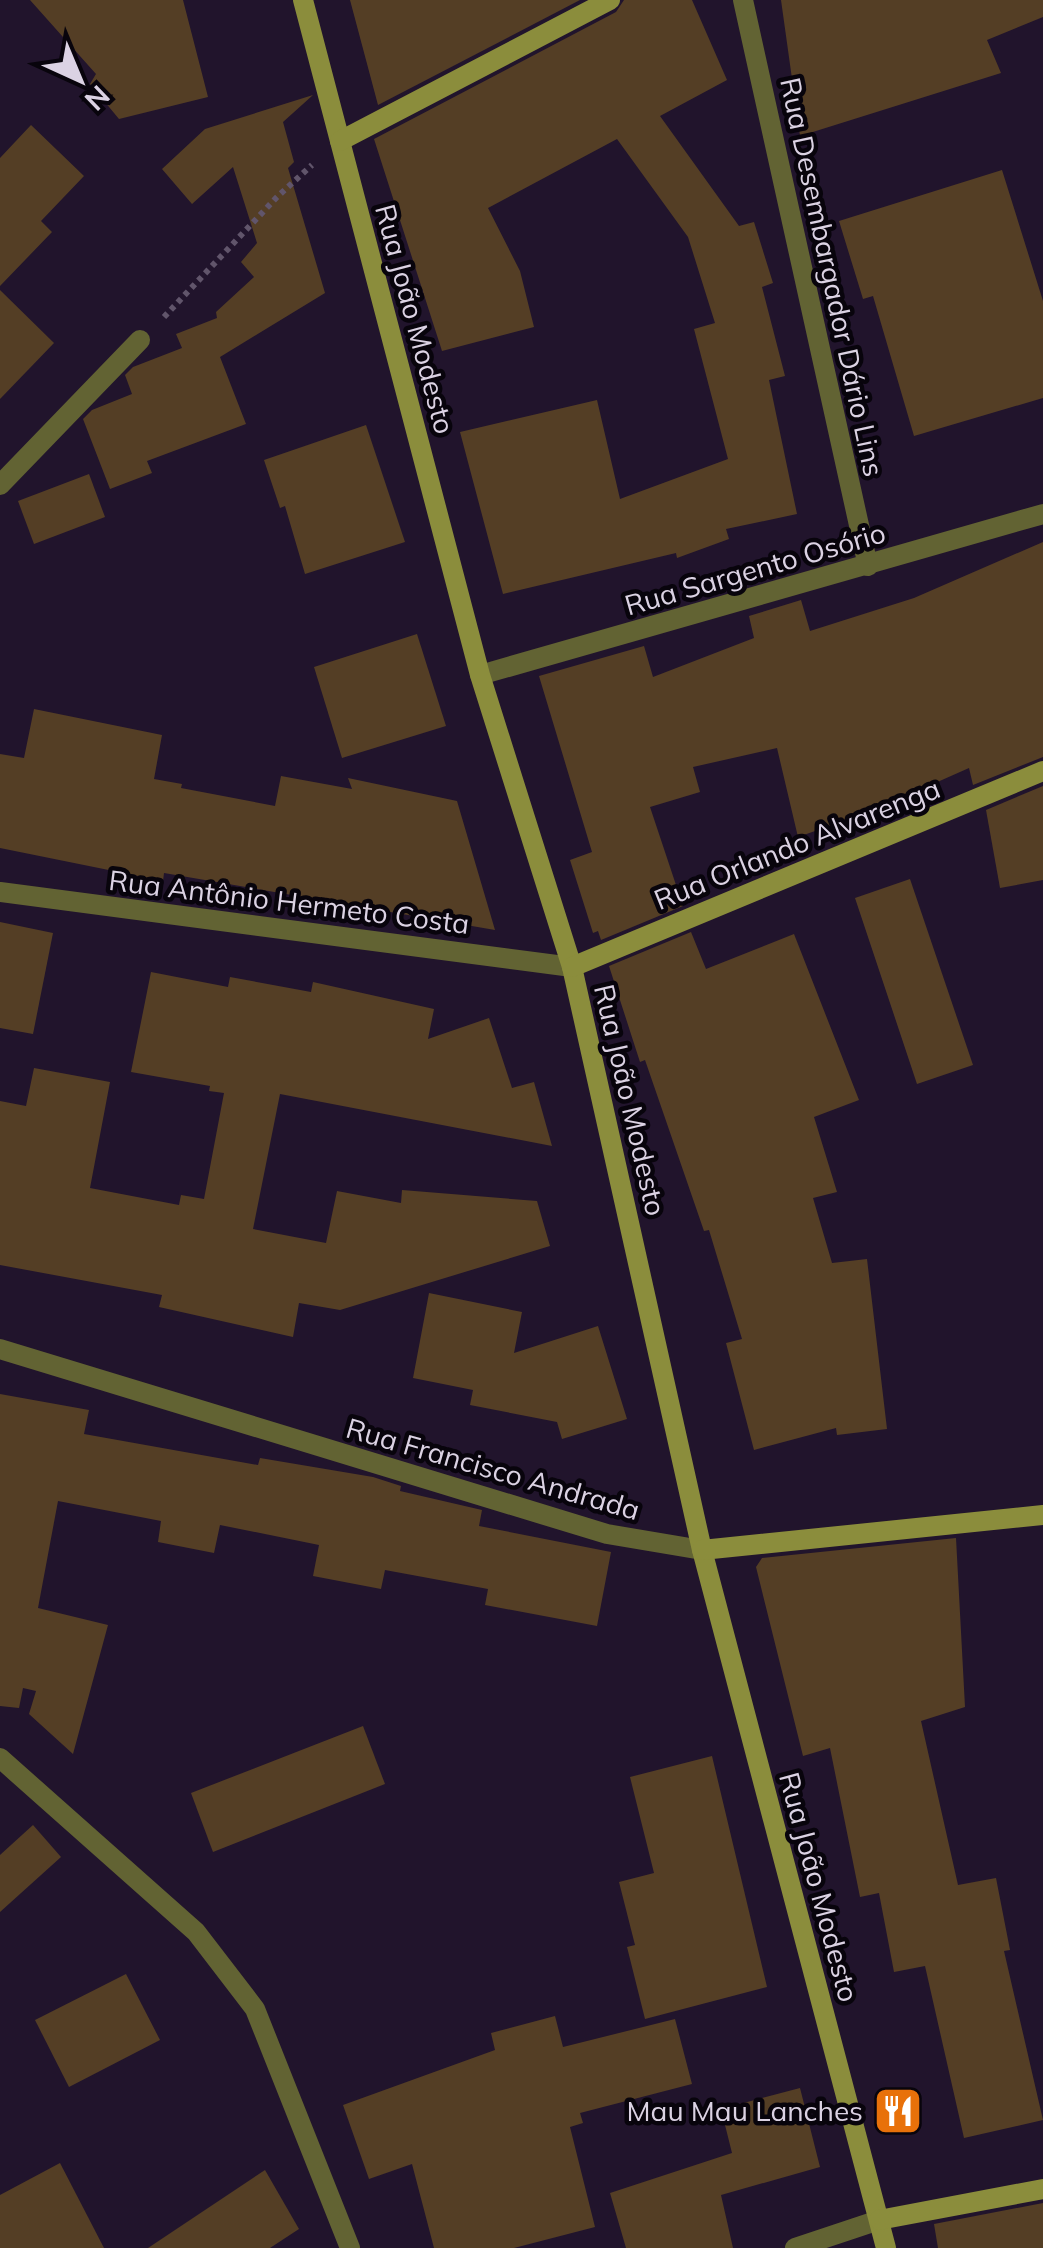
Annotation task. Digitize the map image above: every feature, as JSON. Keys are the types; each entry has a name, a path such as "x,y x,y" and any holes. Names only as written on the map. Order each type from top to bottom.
{"main road":[{"name":"Rua João Modesto","path":"303,0 480,675 572,967 702,1550 886,2248"},
{"path":"340,141 610,0"},
{"name":"Rua Orlando Alvarenga","path":"572,967 1043,772"},
{"name":"Rua Francisco Andrada","path":"702,1550 1043,1516"},
{"path":"879,2220 1043,2189"}],"street":[{"name":"Rua Desembargador Dário Lins","path":"743,0 868,566"},
{"path":"0,485 140,340"},
{"name":"Rua Sargento Osório","path":"480,675 1043,514"},
{"name":"Rua Antônio Hermeto Costa","path":"0,892 572,967"},
{"name":"Rua Francisco Andrada","path":"0,1349 607,1534 702,1550"},
{"path":"0,1758 196,1932 255,2009 350,2248"},
{"path":"795,2248 879,2220"}],"path":[{"path":"140,340 212,272 277,197 340,141"}],"building":[{"path":"30,0 183,0 208,97 119,119 90,84 96,74"},
{"path":"350,0 580,0 378,105"},
{"path":"624,0 692,0 727,80 660,116 739,226 754,222 773,283 762,287 785,376 769,380 797,514 726,529 729,539 677,558 676,553 503,594 460,432 597,400 620,499 728,459 694,329 715,323 688,237 617,139 488,208 520,271 534,327 442,351 374,139 616,12"},
{"path":"781,0 1043,0 1043,17 987,40 1001,73 800,136"},
{"path":"313,95 283,122 294,162 288,168 325,293 220,357 246,424 147,461 152,473 110,489 83,419 92,410 132,394 125,375 133,367 182,348 176,334 217,318 216,312 254,277 241,262 257,243 233,167 192,204 162,169 205,129"},
{"path":"31,125 84,176 41,221 52,232 0,286 0,158"},
{"path":"1002,170 1043,301 1043,398 914,436 873,296 863,299 839,221"},
{"path":"0,290 54,343 0,399"},
{"path":"366,425 405,542 305,574 285,506 280,508 264,460"},
{"path":"89,474 105,517 34,544 18,501"},
{"path":"1043,542 1043,757 973,785 969,768 872,811 798,837 777,748 693,767 700,792 650,807 683,906 601,940 598,931 593,933 570,860 592,852 539,676 644,646 653,677 754,638 749,616 801,600 810,631 914,598"},
{"path":"417,634 446,726 342,758 314,667"},
{"path":"34,709 162,735 154,779 182,784 181,788 275,806 281,776 352,789 348,778 457,801 495,930 164,873 163,881 0,848 0,754 24,758"},
{"path":"1043,786 1043,880 1000,888 986,810"},
{"path":"910,879 973,1065 917,1084 855,898"},
{"path":"0,922 53,933 33,1034 0,1028"},
{"path":"691,932 706,969 794,934 859,1100 814,1117 837,1192 813,1198 832,1263 867,1259 887,1429 837,1435 836,1428 754,1450 726,1343 742,1339 709,1230 704,1231 645,1060 640,1062 609,966"},
{"path":"151,972 228,987 230,977 311,992 313,982 434,1009 428,1039 489,1018 512,1088 534,1082 552,1146 280,1094 253,1229 326,1243 337,1191 401,1203 402,1190 537,1201 550,1246 340,1310 299,1303 293,1337 159,1307 162,1295 0,1265 0,1101 26,1106 34,1068 110,1082 90,1188 179,1205 181,1195 204,1199 224,1093 209,1091 210,1086 131,1072"},
{"path":"429,1293 522,1312 514,1353 598,1326 627,1419 562,1439 557,1422 470,1405 473,1390 413,1378"},
{"path":"0,1394 89,1410 84,1434 258,1465 260,1458 373,1477 401,1486 400,1491 482,1510 479,1526 611,1552 597,1626 485,1605 488,1589 385,1570 381,1589 313,1576 319,1545 220,1525 214,1553 158,1542 161,1521 58,1501 38,1608 108,1625 73,1754 29,1714 36,1691 23,1688 19,1708 0,1706"},
{"path":"956,1538 965,1707 921,1721 958,1885 996,1878 1010,1950 1004,1951 1043,2120 964,2138 925,1966 894,1972 879,1893 860,1897 830,1748 803,1756 756,1567 762,1558"},
{"path":"363,1726 385,1784 213,1852 191,1793"},
{"path":"712,1756 767,1987 645,2019 627,1947 635,1945 619,1882 654,1873 630,1777"},
{"path":"33,1825 61,1857 0,1912 0,1855"},
{"path":"126,1974 160,2040 69,2087 35,2020"},
{"path":"555,2016 563,2047 675,2019 692,2084 580,2113 583,2123 570,2127 595,2227 514,2248 434,2248 412,2164 369,2179 343,2105 495,2050 491,2033"},
{"path":"800,2088 820,2167 721,2195 733,2248 626,2248 610,2193 732,2153 721,2109"},
{"path":"60,2163 104,2248 0,2248 0,2195"},
{"path":"265,2170 299,2229 270,2248 148,2248"},
{"path":"1043,2203 1043,2248 938,2248 934,2224"}],"place":[{"name":"Mau Mau Lanches","path":"898,2111"}]}
